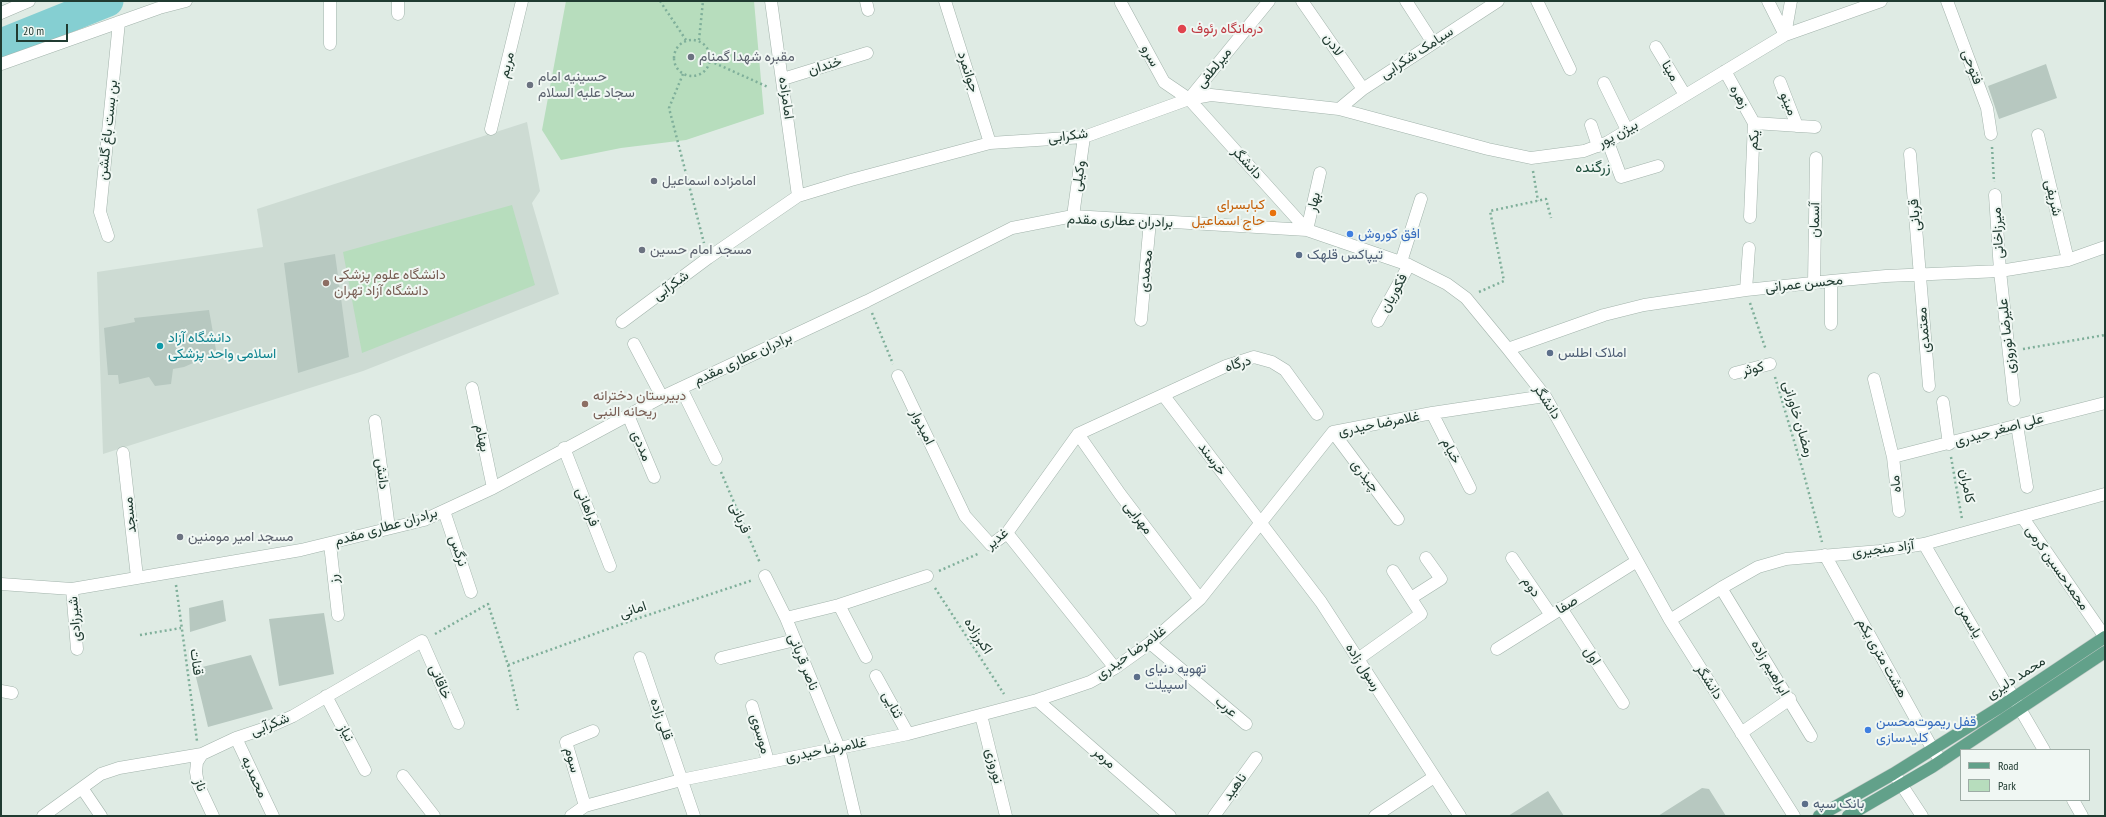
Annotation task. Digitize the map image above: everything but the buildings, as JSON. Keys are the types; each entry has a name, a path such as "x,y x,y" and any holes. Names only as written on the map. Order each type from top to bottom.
{"main road":[{"name":"محمد دلیری","path":"1819,816 1893,774 2105,637"},
{"name":"محمد دلیری","path":"1848,816 1941,760 2105,652"}],"street":[{"path":"1,13 29,1"},
{"path":"1,64 159,8 186,1"},
{"path":"330,1 330,44"},
{"path":"398,1 398,14"},
{"name":"مریم","path":"491,129 522,1"},
{"name":"امامزاده","path":"771,1 798,196"},
{"name":"جوانمرد","path":"945,1 990,143"},
{"name":"میرلطفی","path":"1189,99 1269,1"},
{"name":"لادن","path":"1302,1 1363,89"},
{"path":"1406,1 1433,43"},
{"name":"سیامک شکرابی","path":"1339,109 1363,89 1498,1"},
{"path":"1537,1 1570,69"},
{"path":"1768,1 1784,35"},
{"path":"1784,35 1791,1"},
{"name":"بیژن پور","path":"1339,109 1488,149 1531,158 1584,151 1603,144 1784,35 1881,1"},
{"name":"فتوحی","path":"1947,1 1987,108 1991,134"},
{"name":"سرو","path":"1121,3 1164,82 1189,99"},
{"name":"بن بست باغ گلشن","path":"108,236 100,212 119,22"},
{"name":"مینا","path":"1656,47 1685,95"},
{"name":"خندان","path":"783,79 867,53"},
{"name":"زهره","path":"1725,71 1754,123"},
{"name":"مینو","path":"1780,82 1797,126"},
{"path":"1604,83 1627,130"},
{"name":"شکرابی","path":"798,196 851,180 990,143 1084,137 1189,99 1211,95 1339,109"},
{"name":"دانشگر","path":"1189,99 1307,230 1405,264 1446,284 1466,298 1545,396 1670,620 1794,816"},
{"name":"یکم","path":"1750,217 1754,123 1815,127"},
{"path":"1590,125 1603,144 1621,177 1658,166"},
{"name":"شریفی","path":"2038,135 2068,260"},
{"name":"وکیلی","path":"1073,216 1084,137"},
{"name":"قربانی","path":"1910,154 1920,275"},
{"name":"آسمان","path":"1814,283 1816,158"},
{"name":"بهار","path":"1307,230 1320,173"},
{"name":"میرزاخانی","path":"1995,195 2000,271"},
{"name":"شکرآبی","path":"622,322 708,258 798,196"},
{"name":"فکوریان","path":"1378,321 1405,264 1421,199"},
{"name":"برادران عطاری مقدم","path":"1,584 72,589 301,550 424,520 493,488 564,448 662,397 867,302 1012,228 1073,216 1307,230"},
{"name":"محمدی","path":"1141,320 1150,221"},
{"name":"محسن عمرانی","path":"1508,349 1604,315 1644,305 1746,290 1831,281 2000,271 2068,260 2105,247"},
{"path":"1746,290 1748,248"},
{"name":"علیرضا نوروزی","path":"2000,271 2014,400"},
{"name":"معتمدی","path":"1920,275 1929,386"},
{"path":"1831,281 1831,324"},
{"path":"634,344 662,397"},
{"name":"درگاه","path":"1164,396 1226,366 1254,357 1272,362 1285,370 1317,414"},
{"name":"کوثر","path":"1735,373 1770,364"},
{"name":"امیدوار","path":"898,376 965,516 991,545"},
{"path":"1874,379 1893,457"},
{"name":"بهنام","path":"472,388 493,488"},
{"path":"682,388 716,459"},
{"path":"1078,434 1164,396"},
{"name":"خرسند","path":"1164,396 1260,522"},
{"name":"غلامرضا حیدری","path":"571,816 585,806 681,780 768,761 908,734 1037,700 1090,682 1115,668 1150,643 1200,599 1333,432 1432,413 1545,396"},
{"path":"1943,402 1949,444"},
{"name":"علی اصغر حیدری","path":"1893,457 1949,444 2105,403"},
{"name":"خیام","path":"1432,413 1470,488"},
{"name":"مددی","path":"628,415 654,477"},
{"name":"دانش","path":"375,421 389,528"},
{"path":"2017,425 2027,487"},
{"name":"چیذری","path":"1333,432 1398,519"},
{"name":"غدیر","path":"991,545 1007,533 1078,434"},
{"name":"مهرایی","path":"1078,434 1120,494 1200,599"},
{"name":"فراهانی","path":"564,448 610,566"},
{"name":"مسجد","path":"123,453 137,577"},
{"name":"ماه","path":"1893,457 1899,511"},
{"name":"آزاد منجیری","path":"1670,620 1758,567 1786,559 1880,551 1924,544 2023,518 2105,494"},
{"name":"نرگس","path":"444,511 471,592"},
{"name":"محمدحسین کرمی","path":"2023,518 2105,637"},
{"name":"رسول زاده","path":"1260,522 1321,602 1460,816"},
{"path":"1007,533 1115,668"},
{"name":"رز","path":"330,544 338,615"},
{"name":"یاسمن","path":"1924,544 2043,749"},
{"name":"هشت متری یکم","path":"1825,555 1932,748 1941,760"},
{"path":"1411,598 1441,578 1426,558"},
{"name":"دوم","path":"1512,558 1551,615"},
{"name":"صفا","path":"1496,649 1637,560"},
{"path":"1358,659 1421,614 1393,571"},
{"name":"ناصر قربانی","path":"765,576 786,618 839,748 855,816"},
{"path":"786,618 838,605 927,576"},
{"name":"ابراهیم زاده","path":"1721,588 1790,699 1741,733"},
{"name":"شیرزادی","path":"72,589 77,649"},
{"path":"838,605 866,657"},
{"name":"اول","path":"1561,608 1624,703"},
{"path":"721,658 795,640"},
{"name":"شکرآبی","path":"43,816 101,774 119,768 202,754 236,738 286,719 422,641"},
{"name":"خاقانی","path":"422,641 458,723"},
{"name":"عرب","path":"1150,643 1246,724"},
{"name":"قلی زاده","path":"640,658 694,816"},
{"name":"ثنایی","path":"876,676 908,734"},
{"name":"نیاز","path":"326,696 365,770"},
{"path":"1790,699 1811,736"},
{"name":"مرمر","path":"1037,700 1170,816"},
{"name":"موسوی","path":"752,706 768,761"},
{"name":"نوروزی","path":"981,715 1006,816"},
{"name":"سوم","path":"585,806 566,742 593,731"},
{"name":"محمدیه","path":"236,738 273,816"},
{"name":"ناز","path":"202,754 197,762 198,784 213,816"},
{"name":"ناهید","path":"1214,816 1256,758"},
{"path":"1893,774 1902,784 1922,816"},
{"path":"403,776 434,816"},
{"path":"1375,816 1434,777"},
{"path":"82,788 101,816"},
{"path":"2074,801 2082,816"}],"path":[{"path":"660,1 686,40"},
{"path":"699,40 703,1"},
{"path":"686,40 699,40 708,49 710,61 708,66 700,74 694,76 683,74 674,65 673,59 676,47 686,40"},
{"path":"710,61 785,95"},
{"path":"683,74 670,108 708,258"},
{"path":"1991,134 1995,195"},
{"path":"1531,158 1538,200"},
{"path":"1466,298 1504,281 1490,211 1546,199 1551,218"},
{"name":"رمضان خاورانی","path":"1746,290 1801,463 1825,555"},
{"path":"867,302 898,376"},
{"path":"2009,351 2105,335"},
{"name":"کامران","path":"1949,444 1965,533"},
{"name":"قربانی","path":"716,459 765,576"},
{"name":"غدیر","path":"927,576 974,557 991,545"},
{"name":"قنات","path":"174,572 196,738 202,754"},
{"name":"امانی","path":"508,665 633,620 765,576"},
{"name":"اکبرزاده","path":"927,576 1012,706"},
{"path":"422,641 488,604 508,665 518,710"},
{"path":"140,635 182,628"}],"shaded area":[{"name":"دانشگاه علوم پزشکی دانشگاه آزاد تهران","path":"527,122 540,191 532,203 559,294 363,371 103,454 97,272 263,247 257,209"}],"green space":[{"path":"566,1 754,1 764,114 686,140 621,148 561,160 542,130"},
{"path":"512,205 535,285 362,353 343,252"}],"waterway":[{"path":"1,44 108,1"}],"place":[{"name":"درمانگاه رئوف","path":"1182,29"},
{"name":"مقبره شهدا گمنام","path":"691,57"},
{"name":"حسینیه امام سجاد علیه السلام","path":"530,85"},
{"name":"امامزاده اسماعیل","path":"654,181"},
{"name":"کبابسرای حاج اسماعیل","path":"1273,213"},
{"name":"افق کوروش","path":"1350,234"},
{"name":"مسجد امام حسین","path":"642,250"},
{"name":"تیپاکس قلهک","path":"1299,255"},
{"name":"دانشگاه علوم پزشکی دانشگاه آزاد تهران","path":"326,283"},
{"name":"دانشگاه آزاد اسلامی واحد پزشکی","path":"160,346"},
{"name":"املاک اطلس","path":"1550,353"},
{"name":"دبیرستان دخترانه ریحانه النبی","path":"585,404"},
{"name":"مسجد امیر مومنین","path":"180,537"},
{"name":"تهویه دنیای اسپیلت","path":"1137,677"},
{"name":"قفل ریموت‌محسن کلیدسازی","path":"1868,730"},
{"name":"بانک سپه","path":"1805,804"}],"district":[{"name":"زرگنده","path":"1593,168"}]}
